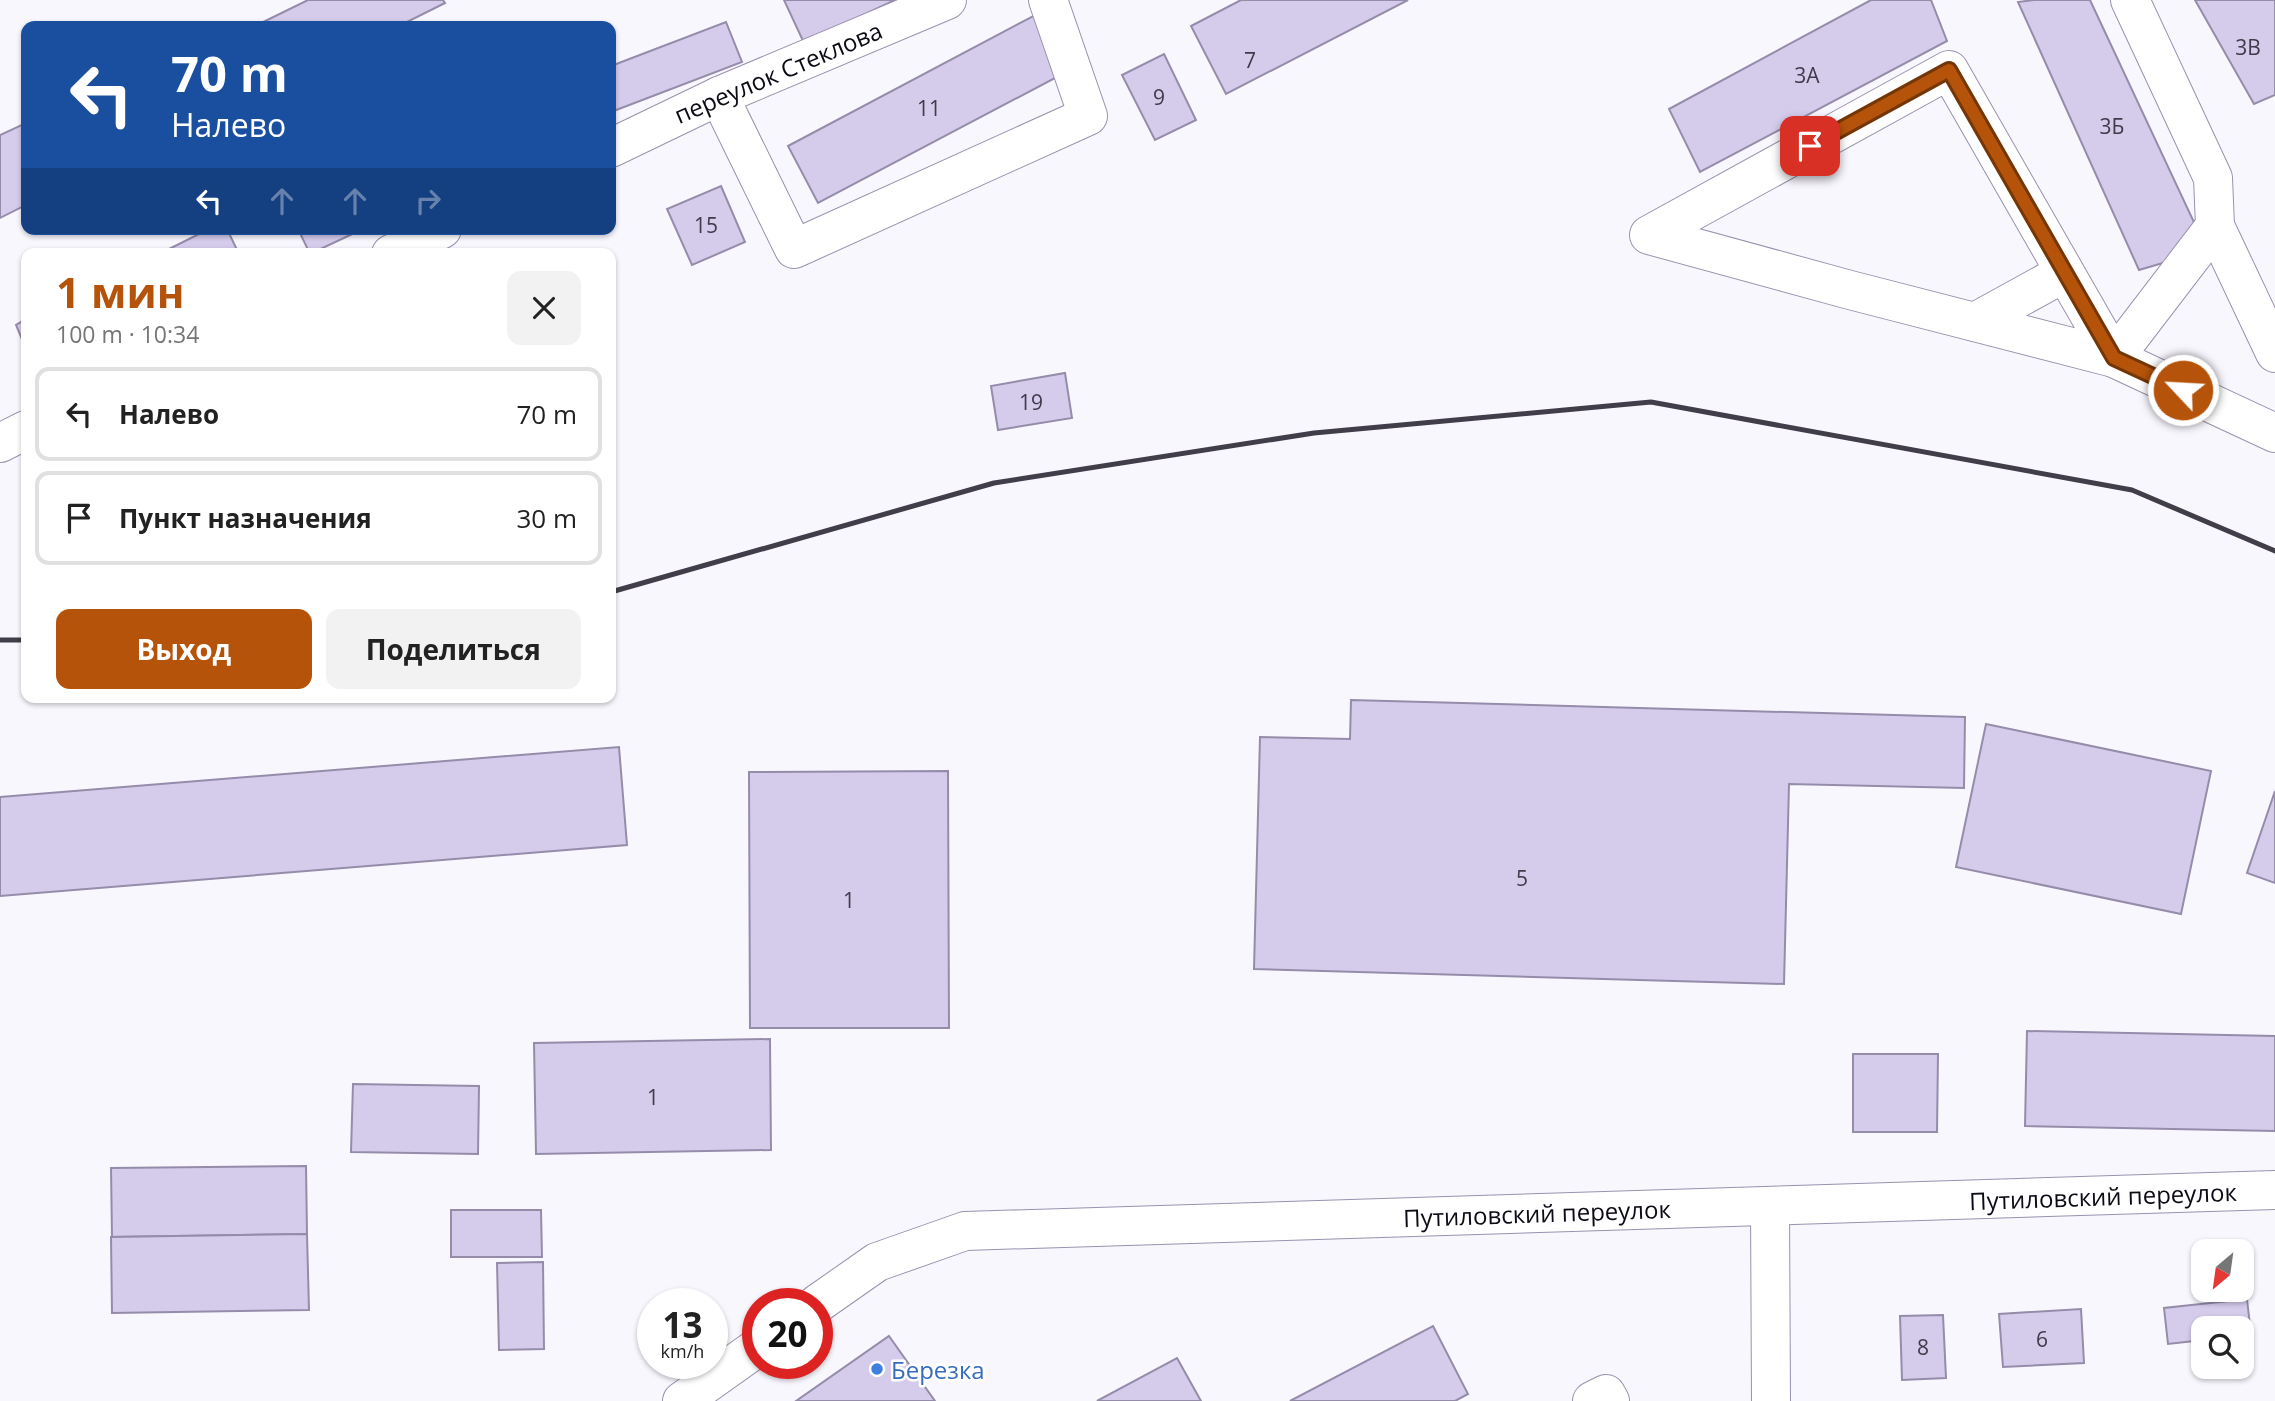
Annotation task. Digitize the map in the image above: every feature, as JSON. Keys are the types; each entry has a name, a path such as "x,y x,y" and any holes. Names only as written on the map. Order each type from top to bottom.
{"main road":[{"name":"переулок Стеклова","path":"616,146 719,96 947,0"},
{"path":"719,96 794,249 1088,116 1048,0"},
{"path":"2130,0 2213,178 2215,226 2275,353"},
{"path":"2114,358 1949,70 1649,235 2114,358 2275,433"},
{"path":"2114,358 2215,226"},
{"path":"403,248 430,235"},
{"path":"1975,322 2064,273"},
{"path":"0,443 21,432"},
{"name":"Путиловский переулок","path":"833,1293 877,1262 965,1231 2275,1191"},
{"path":"1770,1206 1771,1401"},
{"path":"682,1401 742,1358"},
{"path":"1592,1401 1606,1394 1610,1401"}],"building":[{"path":"308,0 443,0 445,3 409,21 265,21"},
{"path":"784,0 895,0 804,43"},
{"path":"1241,0 1408,0 1226,94 1191,26"},
{"path":"1871,0 1931,0 1947,41 1700,172 1669,109"},
{"path":"2090,0 2207,250 2139,270 2018,2"},
{"path":"2195,0 2275,0 2275,95 2254,104"},
{"path":"1041,12 1072,69 818,203 788,146"},
{"path":"726,22 742,62 616,110 616,64"},
{"path":"1164,54 1196,120 1155,140 1122,75"},
{"path":"21,125 21,208 0,218 0,135"},
{"path":"721,186 745,242 692,265 667,209"},
{"path":"197,235 230,235 236,248 171,248"},
{"path":"301,235 350,235 323,248 307,248"},
{"path":"21,322 21,337 16,325"},
{"path":"1065,373 1072,418 998,430 991,386"},
{"path":"1351,700 1965,717 1964,788 1789,784 1784,984 1254,969 1260,737 1350,739"},
{"path":"1986,724 2211,771 2181,914 1956,867"},
{"path":"619,747 627,845 0,896 0,797"},
{"path":"948,771 949,1028 750,1028 749,772"},
{"path":"2275,791 2275,883 2247,873"},
{"path":"2027,1031 2275,1036 2275,1131 2025,1126"},
{"path":"770,1039 771,1150 536,1154 534,1043"},
{"path":"1853,1054 1938,1054 1937,1132 1853,1132"},
{"path":"353,1084 479,1086 478,1154 351,1152"},
{"path":"306,1166 307,1234 112,1237 111,1168"},
{"path":"451,1210 541,1210 542,1257 451,1257"},
{"path":"307,1234 309,1310 112,1313 111,1237"},
{"path":"543,1262 544,1349 499,1350 497,1263"},
{"path":"2247,1302 2249,1316 2191,1316 2191,1341 2168,1344 2164,1308"},
{"path":"2081,1309 2084,1363 2003,1367 1999,1314"},
{"path":"1943,1315 1946,1378 1902,1380 1900,1316"},
{"path":"1433,1326 1468,1394 1455,1401 1290,1401"},
{"name":"Березка","path":"889,1336 935,1401 796,1401 827,1379 833,1379 833,1375"},
{"path":"1177,1358 1201,1401 1097,1401"}],"railway":[{"path":"616,591 994,483 1314,433 1651,402 2132,490 2275,551"},
{"path":"0,640 21,640"}],"place":[{"name":"Березка","path":"877,1369"}],"route":[{"path":"1810,146 1949,70 2114,358 2183,390"}]}
